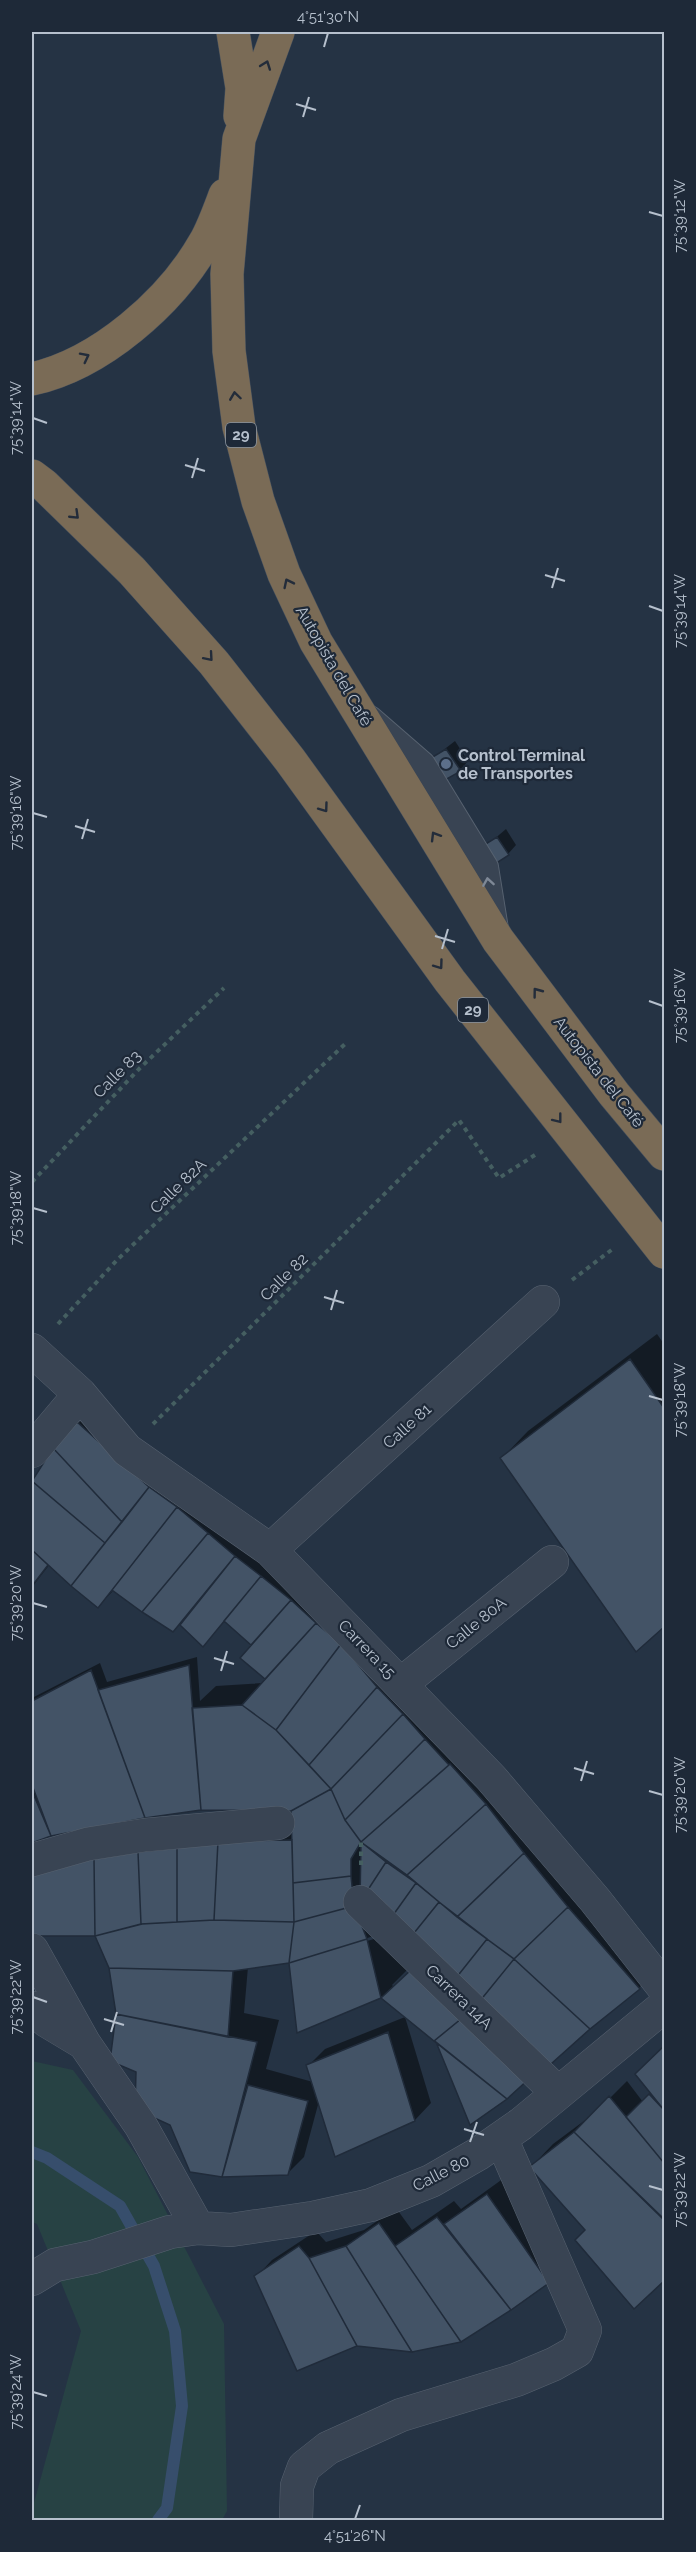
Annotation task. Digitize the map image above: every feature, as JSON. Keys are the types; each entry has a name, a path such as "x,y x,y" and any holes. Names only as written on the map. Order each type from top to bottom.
{"highway":[{"path":"32,379 90,355 135,325 174,287 205,242 226,193 239,139 242,88 233,32"},
{"name":"Autopista del Café","path":"278,32 239,139 227,274 229,351 239,427 258,501 284,574 316,642 498,940 614,1094 664,1154"},
{"name":"29","path":"32,476 132,571 214,663 290,760 450,981 664,1252"}],"street":[{"name":"Calle 81","path":"270,1550 543,1302"},
{"name":"Carrera 15","path":"32,1351 80,1394 127,1450 270,1550 491,1778 595,1900 664,1988"},
{"path":"32,1451 80,1394"},
{"name":"Calle 80A","path":"401,1684 552,1562"},
{"path":"32,1860 88,1844 145,1835 278,1824"},
{"name":"Carrera 14A","path":"360,1902 558,2093"},
{"path":"32,1950 84,2043 141,2126 184,2230 93,2257 39,2266"},
{"name":"Calle 80","path":"184,2230 231,2230 312,2218 371,2205 430,2181 501,2138 664,2006"},
{"path":"32,2008 47,2021 84,2043"},
{"path":"296,2520 297,2486 304,2467 328,2448 401,2415 516,2380 561,2360 577,2351 582,2344 585,2330 501,2138"}],"path":[{"name":"Calle 83","path":"32,1182 132,1075 224,988"},
{"name":"Calle 82A","path":"32,1351 118,1259 345,1044"},
{"name":"Calle 82","path":"127,1450 459,1120 499,1178 569,1133"},
{"path":"543,1302 643,1225"}],"green space":[{"path":"32,2061 73,2070 138,2157 224,2324 227,2511 222,2520 32,2520 32,2510 81,2331 37,2224 32,2222"}],"building":[{"name":"Control Terminal de Transportes","path":"446,749 461,771 445,780 431,758"},
{"path":"497,837 509,855 495,864 484,845"},
{"path":"630,1359 664,1408 664,1627 636,1652 500,1458"},
{"path":"77,1422 149,1487 122,1522 53,1448"},
{"path":"53,1448 122,1522 105,1543 32,1481"},
{"path":"32,1481 105,1543 71,1586 32,1550"},
{"path":"149,1487 177,1507 98,1608 71,1586"},
{"path":"177,1507 208,1533 142,1612 112,1590"},
{"path":"208,1533 235,1556 173,1632 142,1612"},
{"path":"32,1550 48,1565 32,1586"},
{"path":"235,1556 261,1576 203,1647 180,1625"},
{"path":"261,1576 291,1600 251,1645 224,1621"},
{"path":"291,1600 316,1623 265,1679 240,1658"},
{"path":"316,1623 341,1644 276,1730 242,1705"},
{"path":"341,1644 377,1687 309,1765 276,1730"},
{"path":"189,1665 201,1810 145,1818 98,1690"},
{"path":"91,1670 145,1818 51,1836 32,1785 32,1701"},
{"path":"377,1687 403,1714 331,1789 309,1765"},
{"path":"242,1705 276,1730 331,1789 291,1811 201,1810 192,1708"},
{"path":"403,1714 425,1739 345,1820 331,1789"},
{"path":"425,1739 449,1765 361,1842 345,1820"},
{"path":"450,1764 486,1804 407,1875 361,1842"},
{"path":"331,1789 345,1820 361,1842 351,1859 351,1876 293,1883 291,1811"},
{"path":"32,1791 51,1836 32,1843"},
{"path":"486,1804 524,1853 457,1917 407,1875"},
{"path":"292,1840 294,1922 214,1920 218,1841"},
{"path":"218,1841 214,1920 177,1922 177,1848"},
{"path":"361,1842 386,1862 360,1902"},
{"path":"177,1848 177,1922 141,1924 138,1852"},
{"path":"138,1852 141,1924 95,1936 94,1859"},
{"path":"524,1853 568,1907 514,1959 457,1917"},
{"path":"94,1859 95,1936 32,1936 32,1868"},
{"path":"386,1862 416,1883 386,1925 360,1902"},
{"path":"351,1876 354,1906 294,1922 293,1883"},
{"path":"416,1883 439,1902 406,1943 386,1925"},
{"path":"439,1902 487,1939 452,1983 406,1943"},
{"path":"354,1906 367,1939 289,1963 294,1922"},
{"path":"568,1907 640,1989 590,2029 514,1959"},
{"path":"214,1920 294,1922 289,1963 233,1971 109,1968 95,1936 142,1924"},
{"path":"367,1939 381,1998 297,2033 289,1963"},
{"path":"487,1939 514,1959 475,2007 452,1983"},
{"path":"514,1959 590,2029 542,2072 475,2007"},
{"path":"109,1968 233,1971 228,2037 116,2014"},
{"path":"412,1969 461,2019 434,2041 381,1998"},
{"path":"116,2014 257,2042 222,2177 190,2172 170,2125 135,2109 136,2072 110,2061"},
{"path":"461,2019 531,2077 507,2099 434,2041"},
{"path":"388,2032 415,2121 335,2157 306,2065"},
{"path":"436,2042 507,2099 470,2125"},
{"path":"664,2046 664,2110 635,2074"},
{"path":"248,2085 308,2101 288,2175 222,2177"},
{"path":"649,2094 664,2110 664,2163 626,2117"},
{"path":"609,2096 664,2163 664,2215 662,2217 574,2132"},
{"path":"574,2132 664,2220 664,2281 634,2309 575,2240 585,2230 529,2167"},
{"path":"487,2194 549,2283 511,2310 444,2224"},
{"path":"437,2217 511,2310 461,2342 395,2246"},
{"path":"379,2223 461,2342 412,2352 346,2246"},
{"path":"299,2246 309,2258 357,2346 297,2371 254,2276"},
{"path":"346,2246 412,2352 357,2346 309,2258"}],"waterway":[{"path":"32,2152 47,2158 120,2206 154,2266 175,2331 182,2406 167,2508 158,2520"}],"place":[{"name":"Control Terminal de Transportes","path":"446,764"}]}
